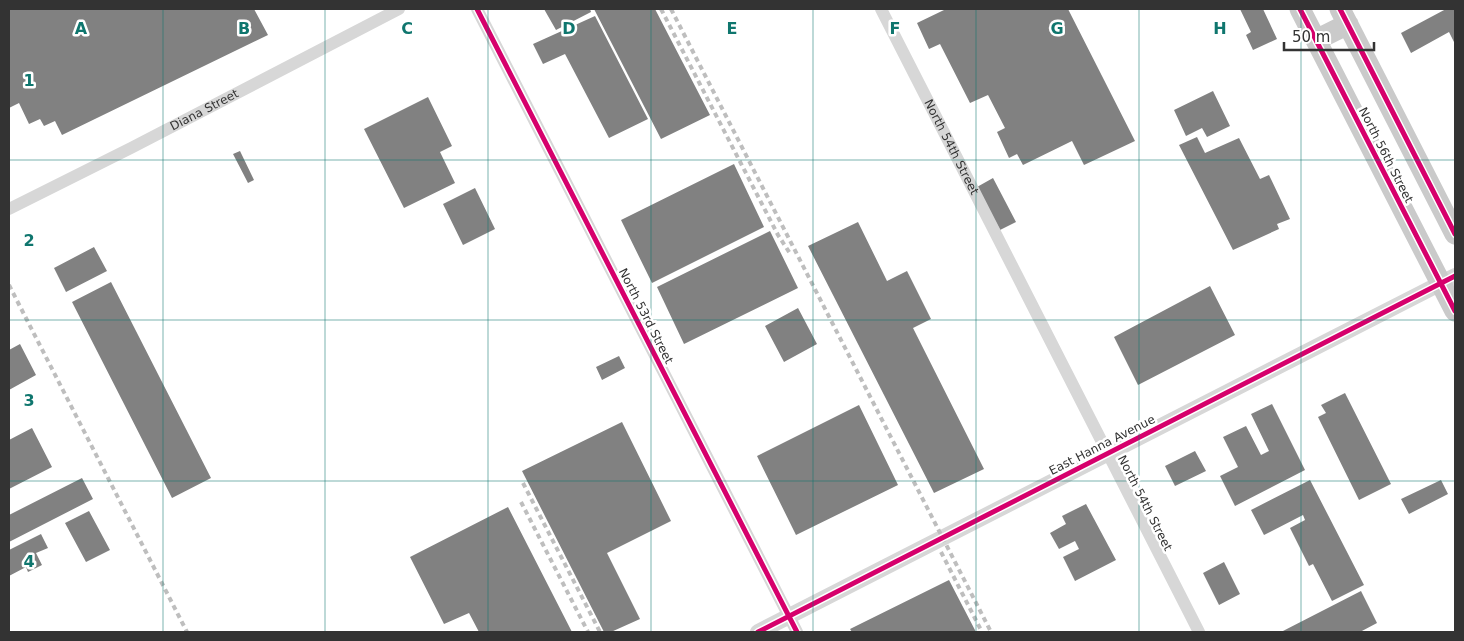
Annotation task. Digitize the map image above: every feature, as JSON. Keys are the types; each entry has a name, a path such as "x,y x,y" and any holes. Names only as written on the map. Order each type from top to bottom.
{"main road":[{"name":"North 56th Street","path":"1300,9 1448,279 1455,311"},
{"name":"North 56th Street","path":"1344,16 1455,234"},
{"path":"1316,40 1344,16"}],"street":[{"name":"Diana Street","path":"9,209 399,9"},
{"name":"North 53rd Street","path":"477,9 796,632"},
{"name":"North 54th Street","path":"881,9 1199,632"},
{"name":"East Hanna Avenue","path":"758,632 1448,279"}],"building":[{"path":"9,9 254,9 268,35 62,135 55,121 44,126 40,119 29,124 19,103 9,108"},
{"path":"544,9 590,9 591,12 556,30"},
{"path":"594,9 655,9 710,115 661,139"},
{"path":"943,9 1068,9 1135,141 1084,165 1072,141 1023,165 1017,154 1009,158 997,132 1005,128 988,95 970,103 940,44 929,49 917,23"},
{"path":"1240,9 1263,9 1277,39 1253,50 1246,35 1251,32"},
{"path":"1446,9 1455,9 1455,44 1449,32 1411,53 1401,33"},
{"path":"595,16 648,119 609,138 565,54 543,64 533,44"},
{"path":"1213,91 1230,126 1207,137 1202,128 1186,136 1174,110"},
{"path":"428,97 452,146 440,152 455,183 404,208 364,129"},
{"path":"1197,137 1205,153 1239,138 1260,179 1269,175 1290,219 1277,224 1279,229 1233,250 1179,145"},
{"path":"240,151 254,180 248,183 233,154"},
{"path":"734,164 764,227 652,283 621,220"},
{"path":"993,178 1016,222 1000,230 977,187"},
{"path":"475,188 495,229 463,245 443,204"},
{"path":"858,222 887,281 907,271 931,319 913,328 984,469 934,493 808,246"},
{"path":"770,231 798,288 684,344 657,287"},
{"path":"94,247 107,271 66,292 54,268"},
{"path":"111,282 211,478 172,498 72,302"},
{"path":"1210,286 1235,335 1138,385 1114,337"},
{"path":"798,308 817,344 784,362 765,326"},
{"path":"20,344 36,375 9,390 9,350"},
{"path":"619,356 625,368 602,380 596,367"},
{"path":"1345,393 1391,484 1359,500 1318,417 1326,413 1321,405"},
{"path":"1272,404 1305,470 1235,506 1220,476 1238,467 1223,437 1246,426 1261,455 1269,451 1251,414"},
{"path":"859,405 898,485 796,535 757,456"},
{"path":"622,422 671,521 607,553 640,619 611,632 604,632 522,471"},
{"path":"32,428 52,467 9,489 9,440"},
{"path":"1195,451 1206,471 1175,486 1165,466"},
{"path":"82,478 93,499 9,542 9,515"},
{"path":"1310,480 1364,585 1332,601 1313,564 1309,566 1290,528 1305,520 1303,515 1264,535 1251,510"},
{"path":"1441,480 1448,494 1409,514 1401,499"},
{"path":"1086,504 1116,560 1075,581 1063,557 1079,549 1075,541 1059,549 1050,533 1066,524 1062,516"},
{"path":"508,507 572,632 479,632 469,613 444,624 410,557"},
{"path":"89,511 110,550 86,562 65,523"},
{"path":"41,534 48,548 36,553 42,565 28,572 26,567 9,576 9,550"},
{"path":"1224,562 1240,594 1219,605 1203,573"},
{"path":"949,580 976,632 852,632 850,629"},
{"path":"1361,591 1377,623 1360,632 1281,632"}],"railway":[{"path":"661,9 778,235 791,255"},
{"path":"671,9 991,632"},
{"path":"9,285 187,632"},
{"path":"523,483 600,632"},
{"path":"521,502 588,632"},
{"path":"941,552 982,632"}],"cycle path":[{"path":"477,9 797,632"},
{"path":"1300,9 1455,311"},
{"path":"1340,9 1455,234"},
{"path":"758,632 1455,276"}]}
